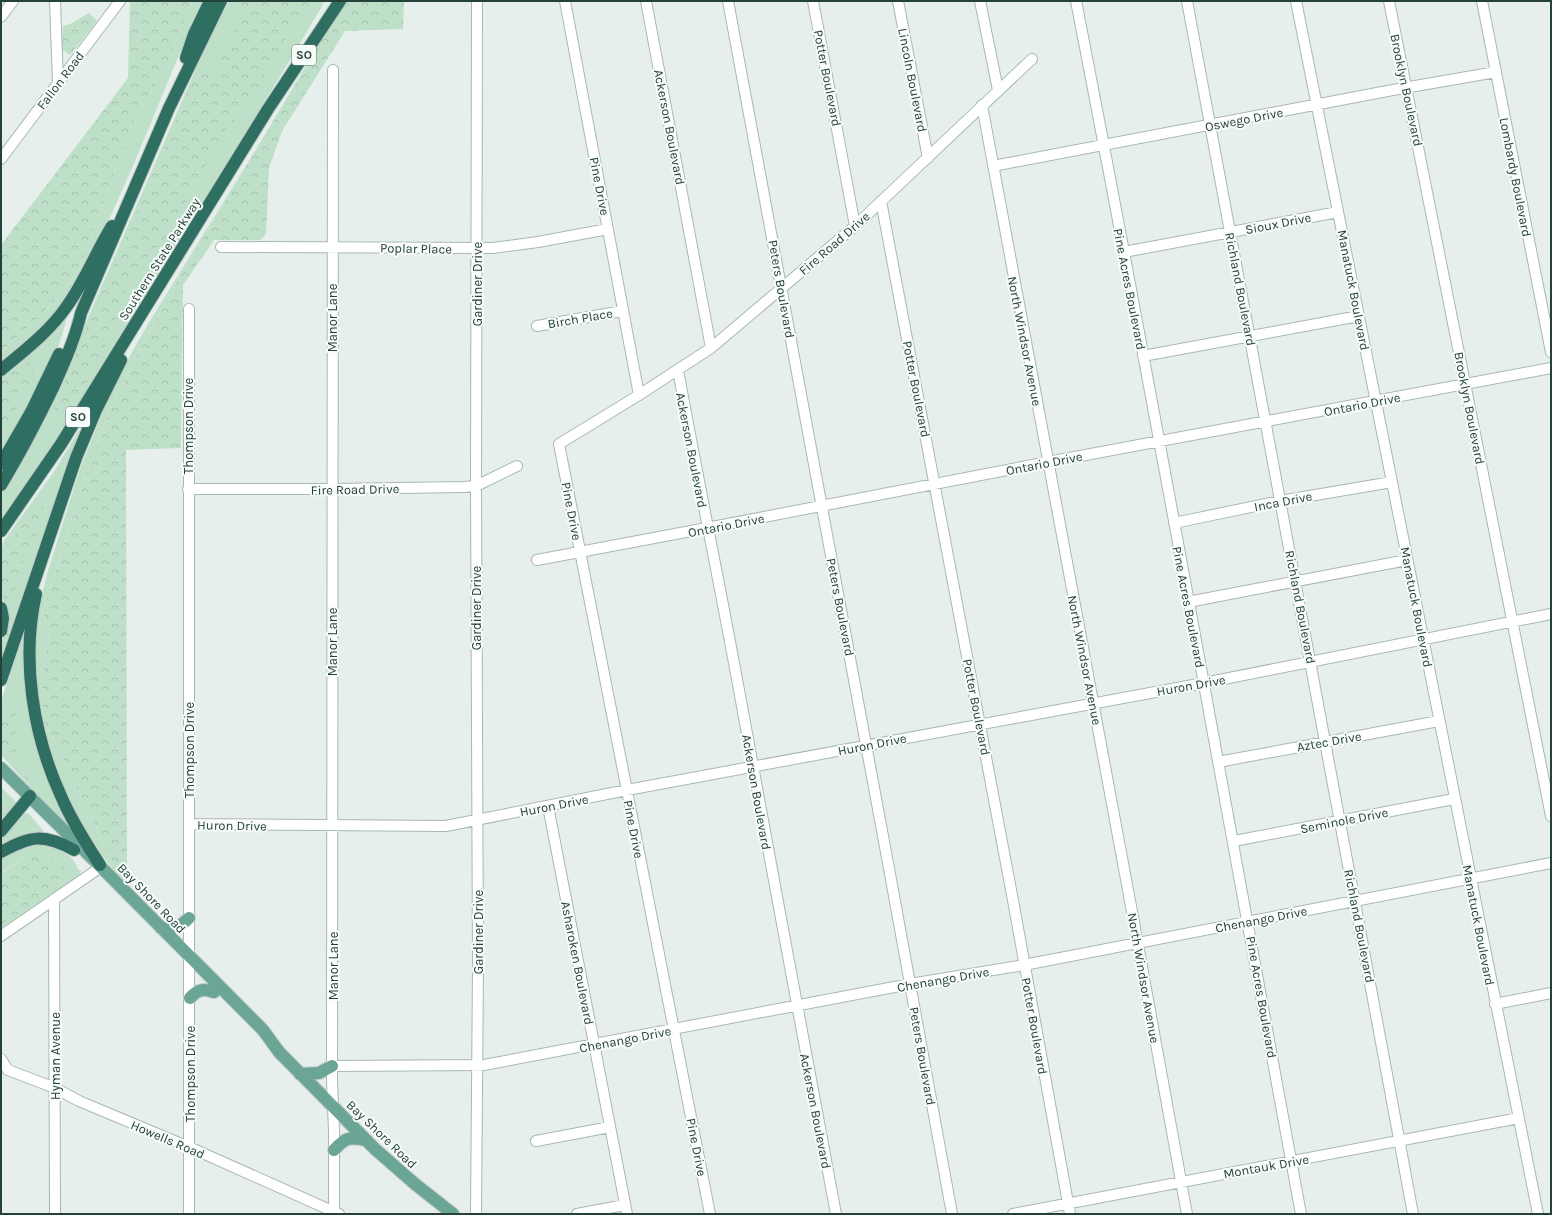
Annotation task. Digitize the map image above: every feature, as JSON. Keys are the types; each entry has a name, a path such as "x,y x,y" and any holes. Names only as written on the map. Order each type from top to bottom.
{"highway":[{"path":"169,108 194,34 210,1"},
{"path":"1,464 39,395 70,330 81,313 169,108 221,1"},
{"path":"268,109 331,1"},
{"name":"Southern State Parkway","path":"1,531 47,465 151,300 268,109 340,1"},
{"path":"1,370 42,335 63,312 78,290 100,246 134,190"},
{"path":"1,680 76,458 90,421 107,386 136,336 151,300"},
{"path":"1,486 47,399 77,333 81,313"},
{"path":"52,531 35,598 32,624 30,664 34,704 41,740 56,785 72,820 98,868"},
{"path":"1,608 3,618 1,631"},
{"path":"1,831 28,799"},
{"path":"1,852 26,841 40,838 52,840 74,850"}],"main road":[{"name":"Bay Shore Road","path":"1,768 74,850 98,868 189,961 263,1030 279,1052 366,1140 401,1172 454,1214"},
{"name":"Bay Shore Road","path":"1,777 28,799 161,928 214,992 258,1036 279,1052"},
{"path":"161,928 176,928 189,918"},
{"path":"190,998 198,990 205,989 214,992"},
{"path":"300,1074 319,1073 332,1066"},
{"path":"334,1150 347,1139 366,1140"}],"street":[{"path":"1,17 13,1"},
{"path":"55,1 58,83"},
{"name":"Fallon Road","path":"1,159 120,1"},
{"name":"Gardiner Drive","path":"476,1214 477,1"},
{"name":"Pine Drive","path":"565,1 639,395"},
{"name":"Ackerson Boulevard","path":"646,1 711,348"},
{"name":"Peters Boulevard","path":"728,1 952,1214"},
{"name":"Potter Boulevard","path":"813,1 856,226"},
{"name":"Lincoln Boulevard","path":"898,1 928,158"},
{"path":"980,1 998,90"},
{"name":"Pine Acres Boulevard","path":"1076,1 1234,841 1302,1214"},
{"name":"Richland Boulevard","path":"1187,1 1413,1214"},
{"name":"Manatuck Boulevard","path":"1296,1 1538,1214"},
{"name":"Brooklyn Boulevard","path":"1389,1 1551,816"},
{"name":"Lombardy Boulevard","path":"1482,1 1551,352"},
{"name":"Fire Road Drive","path":"559,444 639,395 711,348 856,226 1032,59"},
{"name":"Manor Lane","path":"333,70 332,1066 336,1213"},
{"name":"Oswego Drive","path":"993,166 1496,72"},
{"name":"North Windsor Avenue","path":"982,105 1187,1214"},
{"name":"Potter Boulevard","path":"881,201 980,724 1070,1214"},
{"name":"Sioux Drive","path":"1124,252 1338,212"},
{"name":"Poplar Place","path":"221,247 477,248 538,242 608,229"},
{"name":"Thompson Drive","path":"189,310 189,1214"},
{"name":"Birch Place","path":"537,326 623,311"},
{"path":"1143,356 1359,316"},
{"name":"Ontario Drive","path":"537,560 1048,462 1551,368"},
{"name":"Ackerson Boulevard","path":"678,370 707,528 722,599 796,1007 836,1214"},
{"name":"Pine Drive","path":"559,444 579,553 710,1214"},
{"name":"Fire Road Drive","path":"188,489 464,487 476,486 517,466"},
{"name":"Inca Drive","path":"1174,523 1280,501 1392,482"},
{"path":"1188,602 1407,560"},
{"name":"Huron Drive","path":"189,824 446,826 627,790 1204,683 1551,614"},
{"name":"Aztec Drive","path":"1218,762 1439,721"},
{"name":"Seminole Drive","path":"1234,841 1454,799"},
{"name":"Asharoken Boulevard","path":"548,806 626,1209"},
{"name":"Chenango Drive","path":"332,1066 484,1065 796,1007 910,984 1024,964 1551,863"},
{"path":"1,936 98,868"},
{"name":"Hyman Avenue","path":"54,899 55,1214"},
{"path":"1495,1004 1551,993"},
{"name":"Howells Road","path":"1,1060 8,1070 55,1088 79,1101 189,1147 336,1213"},
{"name":"Montauk Drive","path":"1013,1214 1519,1118"},
{"path":"536,1141 610,1127"},
{"path":"577,1214 626,1209"}],"green space":[{"path":"130,1 192,1 168,62 132,124 78,272 50,306 1,352 1,245 128,78"},
{"path":"192,1 205,1 179,55 133,166 83,277 54,318 1,366 1,352 50,306 78,272 132,124 168,62"},
{"path":"229,1 325,1 81,400 1,522 1,495 81,334 211,34"},
{"path":"242,1 314,1 309,13 289,32 248,105 221,136 169,235 132,273 110,338 75,406 50,425 54,409 86,329 192,83 202,73 216,68 222,75 229,76 219,60 239,17"},
{"path":"347,1 404,1 403,29 345,31 282,131 269,168 266,234 260,240 214,240 183,285 181,448 126,450 127,876 117,871 43,720 43,676 49,636 43,612 77,502 107,416 137,355 170,293 336,16"},
{"path":"89,13 97,21 70,55 61,49 63,26 70,24"},
{"path":"258,146 170,293 107,416 77,502 43,612 49,636 43,676 43,720 117,871 127,876 128,885 119,877 102,855 61,791 39,711 35,653 38,611 47,574 79,472 114,384 148,324"},
{"path":"67,316 63,334 48,370 30,406 1,456 1,376 43,342"},
{"path":"37,359 24,396 1,428 1,382 15,368"},
{"path":"89,414 1,675 1,643 7,617 1,600 1,545 53,473"},
{"path":"40,501 43,508 42,525 30,545 20,570 15,594 5,599 1,592 1,553"},
{"path":"12,615 15,618 9,644 1,662 1,649"},
{"path":"27,623 29,700 78,839 1,755 1,702"},
{"path":"3,708 14,708 18,724 14,744 30,782 1,752 1,713"},
{"path":"1,787 17,803 1,827"},
{"path":"25,813 28,813 47,835 1,849 1,838 19,817 21,818"},
{"path":"44,841 74,860 78,870 81,870 80,874 72,882 1,929 1,925 26,857 1,873 1,858 26,845"},
{"path":"38,854 61,863 67,873 65,883 1,925 1,874 26,857"}]}
